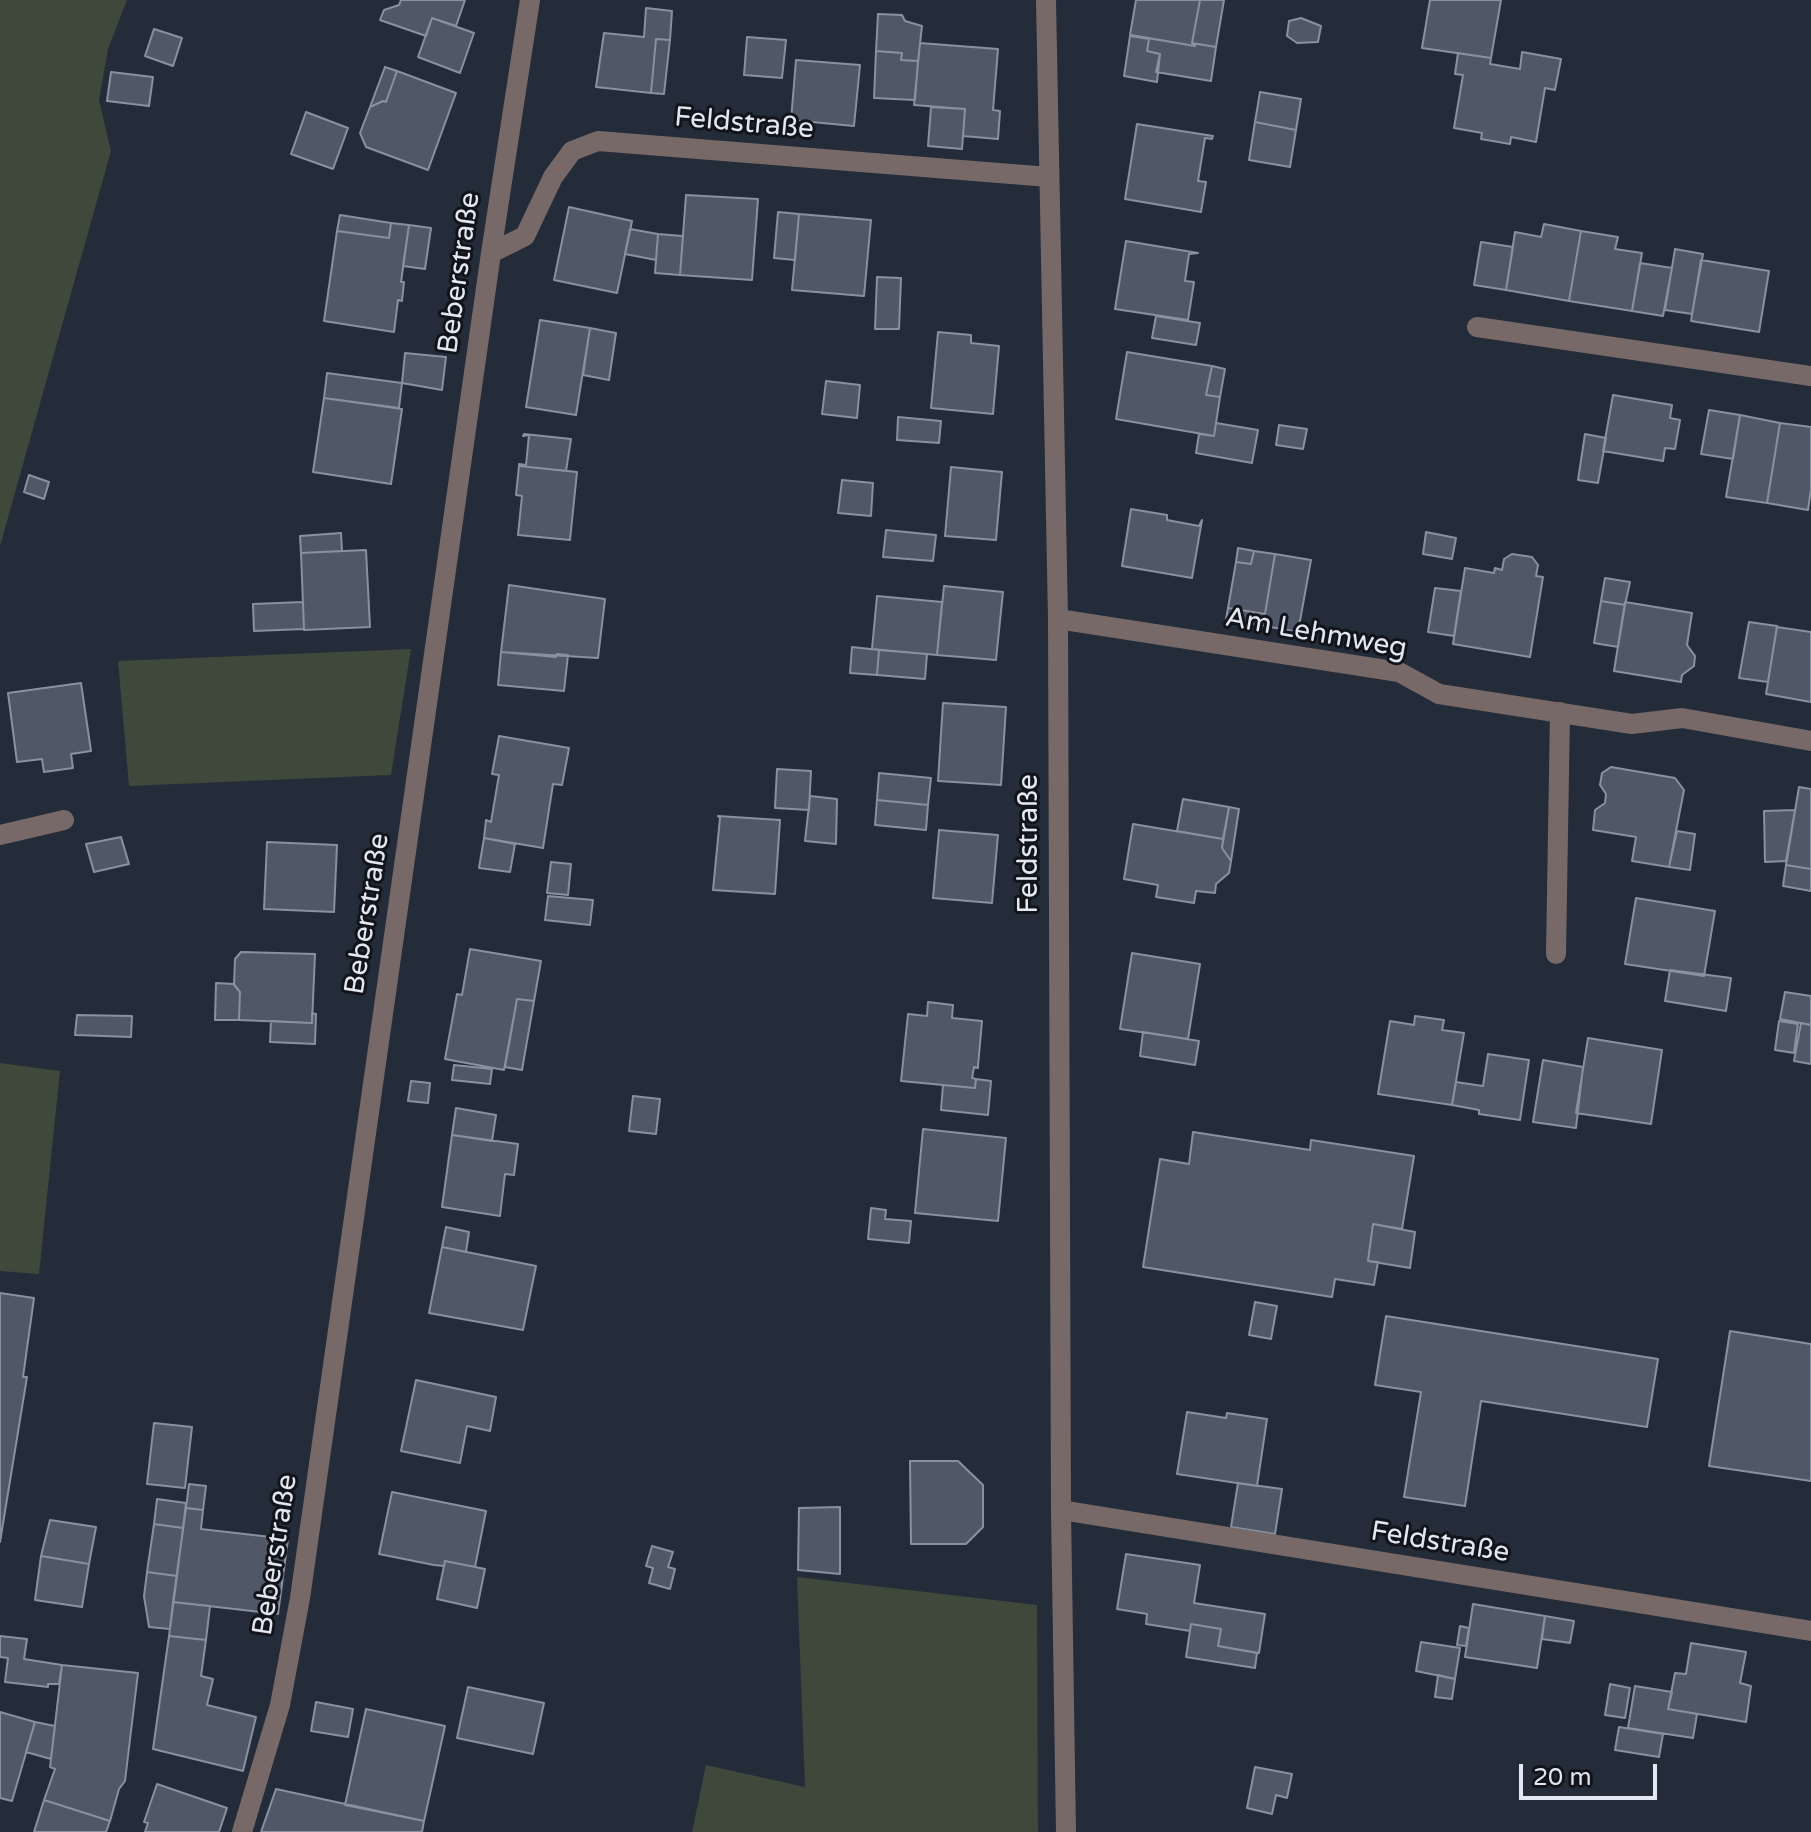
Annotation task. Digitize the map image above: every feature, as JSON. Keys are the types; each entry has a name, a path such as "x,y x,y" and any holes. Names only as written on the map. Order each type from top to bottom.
{"street":[{"name":"Beberstraße","path":"242,1832 280,1705 300,1598 491,253 530,0"},
{"name":"Feldstraße","path":"1046,0 1058,619 1061,1510 1066,1832"},
{"name":"Feldstraße","path":"491,253 525,236 553,177 572,151 598,141 1049,177"},
{"path":"1477,327 1811,376"},
{"name":"Am Lehmweg","path":"1058,619 1399,672 1439,694 1632,724 1682,718 1811,741"},
{"path":"1556,954 1560,712"},
{"path":"0,835 64,820"},
{"name":"Feldstraße","path":"1061,1510 1811,1631"}],"green space":[{"path":"0,0 127,0 108,49 99,100 111,151 0,546"},
{"path":"411,649 391,775 129,786 118,661"},
{"path":"0,1063 60,1071 39,1274 0,1271"},
{"path":"797,1577 1037,1605 1038,1832 692,1832 706,1765 805,1787"}],"building":[{"path":"401,0 465,0 456,26 432,18 426,36 380,20 384,10 399,5"},
{"path":"1136,0 1200,0 1192,43 1195,46 1130,35"},
{"path":"1200,0 1224,0 1216,47 1192,43"},
{"path":"1430,0 1501,0 1491,58 1422,48"},
{"path":"646,8 672,11 670,40 656,39 651,93 596,87 604,33 644,37"},
{"path":"878,14 902,15 905,21 922,26 918,61 901,60 902,53 876,51"},
{"path":"432,18 474,33 460,73 418,57"},
{"path":"1301,18 1321,26 1318,42 1297,43 1287,36 1289,21"},
{"path":"154,29 182,38 173,66 145,56"},
{"path":"1131,35 1216,47 1211,81 1156,72 1160,54 1147,51 1149,39"},
{"path":"1130,36 1149,39 1147,51 1160,54 1157,82 1124,76"},
{"path":"747,37 786,40 782,78 744,75"},
{"path":"656,39 670,40 664,94 651,93"},
{"path":"920,43 998,49 993,110 1000,111 998,139 963,136 965,109 914,105"},
{"path":"876,51 902,53 901,60 918,61 915,100 874,98"},
{"path":"1522,52 1561,59 1555,90 1545,88 1536,142 1511,137 1510,144 1481,139 1482,133 1454,128 1463,75 1455,74 1458,53 1491,58 1490,64 1520,69"},
{"path":"796,60 860,65 854,126 791,120"},
{"path":"385,67 397,71 386,102 370,107"},
{"path":"397,71 456,93 428,170 366,147 360,133 370,107 386,102"},
{"path":"111,72 153,77 149,106 107,101"},
{"path":"1260,92 1301,99 1296,130 1255,122"},
{"path":"931,107 965,109 962,149 928,146"},
{"path":"306,112 348,128 333,169 291,154"},
{"path":"1255,122 1296,130 1290,167 1249,160"},
{"path":"1137,124 1213,136 1212,139 1205,138 1198,181 1206,182 1201,212 1125,199"},
{"path":"686,195 758,199 752,280 680,275"},
{"path":"569,207 632,221 617,293 554,280"},
{"path":"778,212 799,214 795,260 774,258"},
{"path":"799,214 871,220 864,296 792,290"},
{"path":"340,215 391,223 389,238 337,231"},
{"path":"391,223 409,225 401,282 404,282 402,301 398,300 394,332 324,321 337,231 389,238"},
{"path":"1544,224 1581,231 1569,301 1506,290 1515,232 1541,237"},
{"path":"409,225 431,228 425,269 403,266"},
{"path":"630,229 658,234 656,260 625,254"},
{"path":"1581,231 1618,237 1615,249 1642,253 1632,311 1569,301"},
{"path":"658,234 683,236 680,275 655,273"},
{"path":"1126,241 1198,253 1189,254 1185,281 1194,282 1188,320 1115,309"},
{"path":"1481,242 1513,247 1506,290 1474,285"},
{"path":"1675,249 1703,254 1692,314 1665,310"},
{"path":"1701,260 1769,271 1759,332 1691,321"},
{"path":"1640,263 1672,268 1663,316 1632,311"},
{"path":"877,277 901,278 899,329 875,329"},
{"path":"1156,316 1200,323 1196,345 1152,338"},
{"path":"540,320 590,328 576,415 526,407"},
{"path":"590,328 616,333 609,380 583,375"},
{"path":"938,332 971,335 971,343 999,346 993,414 931,408"},
{"path":"1127,352 1212,366 1206,395 1220,397 1214,436 1116,419"},
{"path":"405,353 446,357 442,390 402,383"},
{"path":"1212,366 1225,369 1220,397 1206,395"},
{"path":"327,373 402,383 399,408 324,398"},
{"path":"826,381 860,385 857,418 822,414"},
{"path":"1613,395 1672,405 1670,418 1680,420 1675,449 1665,448 1663,461 1603,451"},
{"path":"324,398 402,409 391,484 313,472"},
{"path":"1709,410 1740,415 1733,459 1701,454"},
{"path":"1740,415 1780,423 1767,503 1726,497"},
{"path":"898,417 941,421 939,443 897,440"},
{"path":"1216,423 1258,430 1252,463 1196,453 1199,434 1214,436"},
{"path":"1780,423 1811,427 1808,510 1767,503"},
{"path":"1279,425 1307,429 1303,449 1276,445"},
{"path":"524,434 571,439 566,471 519,466 526,465 529,435"},
{"path":"1585,434 1606,438 1598,483 1578,480"},
{"path":"519,466 577,472 570,540 518,535 522,496 516,495"},
{"path":"951,467 1002,472 996,540 945,536"},
{"path":"29,475 49,482 44,499 24,492"},
{"path":"842,480 873,483 871,516 838,513"},
{"path":"1131,509 1167,515 1167,520 1199,526 1202,520 1192,578 1122,566"},
{"path":"886,530 936,535 933,561 883,557"},
{"path":"1426,532 1456,538 1452,559 1423,554"},
{"path":"341,533 342,551 301,553 300,536"},
{"path":"1238,548 1254,551 1251,564 1236,562"},
{"path":"366,550 370,627 304,630 301,553"},
{"path":"1254,551 1275,554 1265,614 1228,608 1236,562 1251,564"},
{"path":"1275,554 1311,560 1298,632 1226,619 1228,608 1265,614"},
{"path":"1512,554 1532,557 1538,565 1536,576 1543,577 1530,657 1453,644 1465,568 1494,573 1495,568 1502,570 1504,559"},
{"path":"1605,578 1630,582 1625,605 1601,601"},
{"path":"509,585 605,599 598,658 501,652"},
{"path":"944,586 1003,592 996,660 937,655"},
{"path":"1435,588 1461,591 1454,636 1428,632"},
{"path":"877,596 942,602 937,655 872,649"},
{"path":"1601,601 1625,605 1618,647 1594,643"},
{"path":"303,602 304,629 254,631 253,604"},
{"path":"1625,602 1692,613 1687,645 1695,656 1694,666 1682,675 1681,682 1614,671"},
{"path":"1749,622 1777,626 1768,682 1739,678"},
{"path":"1777,627 1811,632 1811,702 1766,694"},
{"path":"852,647 879,650 877,675 850,673"},
{"path":"879,650 927,654 925,679 877,675"},
{"path":"501,652 556,657 557,654 568,655 564,691 498,685"},
{"path":"81,683 91,751 71,754 73,768 44,772 42,759 17,762 8,693"},
{"path":"943,703 1006,707 1001,785 938,781"},
{"path":"499,736 569,748 562,785 553,784 543,848 484,838 486,820 491,822 499,775 492,774"},
{"path":"1611,767 1675,778 1684,790 1669,867 1632,861 1636,837 1593,830 1595,810 1605,803 1606,794 1600,785 1602,773"},
{"path":"777,769 811,771 809,810 775,808"},
{"path":"879,773 931,778 928,805 877,800"},
{"path":"1799,787 1811,789 1811,869 1786,865"},
{"path":"810,796 837,799 836,844 805,841"},
{"path":"1183,799 1229,807 1223,839 1177,831"},
{"path":"877,800 928,805 926,830 875,825"},
{"path":"1229,807 1239,809 1231,861 1222,848"},
{"path":"1795,810 1786,861 1765,862 1764,811"},
{"path":"718,816 780,820 775,894 713,890"},
{"path":"1133,824 1223,839 1222,848 1231,861 1229,873 1216,884 1215,893 1196,891 1194,903 1156,897 1158,885 1124,879"},
{"path":"939,830 998,835 992,903 933,898"},
{"path":"1677,831 1695,834 1690,870 1669,867"},
{"path":"121,837 129,864 94,872 86,844"},
{"path":"484,838 515,844 510,872 479,868"},
{"path":"267,842 337,845 334,912 264,909"},
{"path":"551,862 571,864 568,895 547,893"},
{"path":"1786,865 1811,869 1811,891 1783,886"},
{"path":"548,896 593,900 590,925 545,920"},
{"path":"1636,898 1715,911 1704,976 1625,964"},
{"path":"470,949 541,961 534,1001 517,999 504,1070 445,1059 457,994 462,995"},
{"path":"241,952 315,954 312,1023 239,1020 240,992 234,985 235,959"},
{"path":"1132,953 1200,964 1188,1039 1120,1029"},
{"path":"1670,970 1731,978 1726,1011 1665,1001"},
{"path":"216,983 234,984 240,992 239,1020 215,1020"},
{"path":"1785,992 1811,996 1811,1025 1780,1019"},
{"path":"517,999 534,1001 522,1070 505,1067"},
{"path":"928,1002 953,1005 952,1018 982,1021 978,1068 974,1067 972,1078 976,1079 975,1088 901,1081 908,1014 927,1016"},
{"path":"312,1013 316,1014 315,1044 270,1042 271,1021 312,1023"},
{"path":"77,1015 132,1016 131,1037 75,1035"},
{"path":"1415,1016 1444,1020 1442,1030 1464,1033 1452,1105 1378,1094 1390,1021 1414,1025"},
{"path":"1779,1021 1798,1024 1794,1053 1775,1050"},
{"path":"1801,1023 1811,1025 1811,1064 1794,1061"},
{"path":"1143,1032 1199,1041 1195,1065 1140,1056"},
{"path":"1588,1038 1662,1050 1651,1124 1576,1113"},
{"path":"1488,1054 1529,1060 1520,1120 1479,1114 1479,1110 1452,1105 1456,1082 1483,1086"},
{"path":"1543,1060 1583,1067 1576,1128 1533,1122"},
{"path":"454,1065 492,1069 490,1084 452,1080"},
{"path":"976,1079 991,1081 988,1115 941,1110 943,1085 975,1088"},
{"path":"411,1081 430,1083 428,1103 408,1101"},
{"path":"633,1096 660,1099 656,1134 629,1131"},
{"path":"456,1108 496,1115 492,1141 452,1135"},
{"path":"923,1129 1006,1138 998,1221 915,1213"},
{"path":"1193,1132 1310,1150 1311,1140 1414,1156 1402,1229 1373,1224 1368,1261 1378,1262 1374,1285 1335,1279 1332,1297 1143,1267 1160,1159 1189,1164"},
{"path":"452,1135 518,1144 514,1175 505,1174 500,1216 442,1207"},
{"path":"871,1208 886,1210 885,1219 911,1221 909,1243 868,1239"},
{"path":"1373,1224 1415,1232 1410,1268 1368,1261"},
{"path":"446,1227 469,1232 466,1252 442,1247"},
{"path":"442,1247 536,1266 523,1330 429,1313"},
{"path":"0,1293 34,1298 23,1377 27,1377 0,1542"},
{"path":"1255,1302 1277,1306 1271,1339 1249,1335"},
{"path":"1386,1316 1658,1359 1647,1427 1481,1401 1465,1506 1404,1497 1421,1392 1375,1385"},
{"path":"1730,1331 1811,1344 1811,1481 1709,1466"},
{"path":"416,1380 496,1397 490,1431 467,1426 460,1463 401,1451"},
{"path":"1187,1412 1226,1418 1227,1413 1267,1419 1257,1486 1177,1474"},
{"path":"154,1423 192,1427 185,1488 147,1484"},
{"path":"910,1461 958,1461 983,1485 983,1527 966,1544 911,1544"},
{"path":"1238,1483 1282,1489 1275,1534 1231,1527"},
{"path":"189,1484 206,1486 203,1510 186,1508"},
{"path":"392,1492 486,1511 475,1567 445,1561 444,1566 434,1565 379,1554"},
{"path":"157,1499 186,1503 183,1528 154,1524"},
{"path":"840,1507 840,1574 798,1570 799,1508"},
{"path":"186,1508 203,1510 201,1529 288,1539 278,1614 173,1602"},
{"path":"50,1520 96,1527 89,1564 41,1556"},
{"path":"154,1524 183,1528 177,1576 147,1572"},
{"path":"652,1546 673,1552 668,1567 675,1569 670,1589 649,1583 653,1568 646,1566"},
{"path":"1126,1554 1200,1565 1194,1603 1265,1614 1259,1653 1218,1646 1221,1629 1191,1624 1190,1631 1146,1624 1147,1614 1117,1609"},
{"path":"41,1556 89,1564 82,1607 35,1600"},
{"path":"445,1561 485,1569 477,1608 437,1599"},
{"path":"147,1572 177,1576 170,1629 149,1627 144,1596"},
{"path":"173,1602 210,1606 206,1640 169,1636"},
{"path":"1473,1604 1545,1616 1537,1668 1465,1657"},
{"path":"1545,1616 1574,1621 1570,1643 1542,1639"},
{"path":"1191,1624 1221,1629 1218,1646 1257,1653 1255,1668 1186,1657"},
{"path":"1460,1626 1469,1628 1466,1646 1457,1645"},
{"path":"0,1636 27,1639 24,1659 62,1665 59,1684 48,1684 48,1687 5,1682 8,1658 0,1657"},
{"path":"169,1636 206,1640 201,1676 213,1679 207,1705 256,1717 243,1771 153,1749"},
{"path":"1421,1642 1460,1648 1455,1679 1416,1671"},
{"path":"1691,1643 1746,1652 1740,1683 1751,1686 1746,1722 1668,1709 1675,1673 1686,1674"},
{"path":"62,1665 138,1673 125,1781 119,1789 110,1821 44,1800 55,1769 50,1767"},
{"path":"1438,1675 1455,1679 1452,1699 1435,1697"},
{"path":"1610,1684 1630,1688 1625,1718 1605,1715"},
{"path":"1635,1686 1672,1692 1668,1709 1697,1714 1693,1738 1628,1728"},
{"path":"468,1687 544,1703 533,1754 457,1738"},
{"path":"316,1702 353,1709 348,1737 311,1731"},
{"path":"366,1709 445,1726 424,1821 345,1805"},
{"path":"0,1712 35,1722 12,1801 0,1798"},
{"path":"35,1722 55,1726 51,1759 26,1752"},
{"path":"1619,1727 1663,1734 1659,1757 1615,1750"},
{"path":"1255,1767 1292,1774 1287,1798 1276,1795 1272,1814 1247,1808"},
{"path":"157,1784 227,1808 219,1832 145,1832 148,1823 144,1822"},
{"path":"276,1789 424,1821 422,1832 261,1832"},
{"path":"44,1800 110,1821 106,1832 34,1832"}]}
